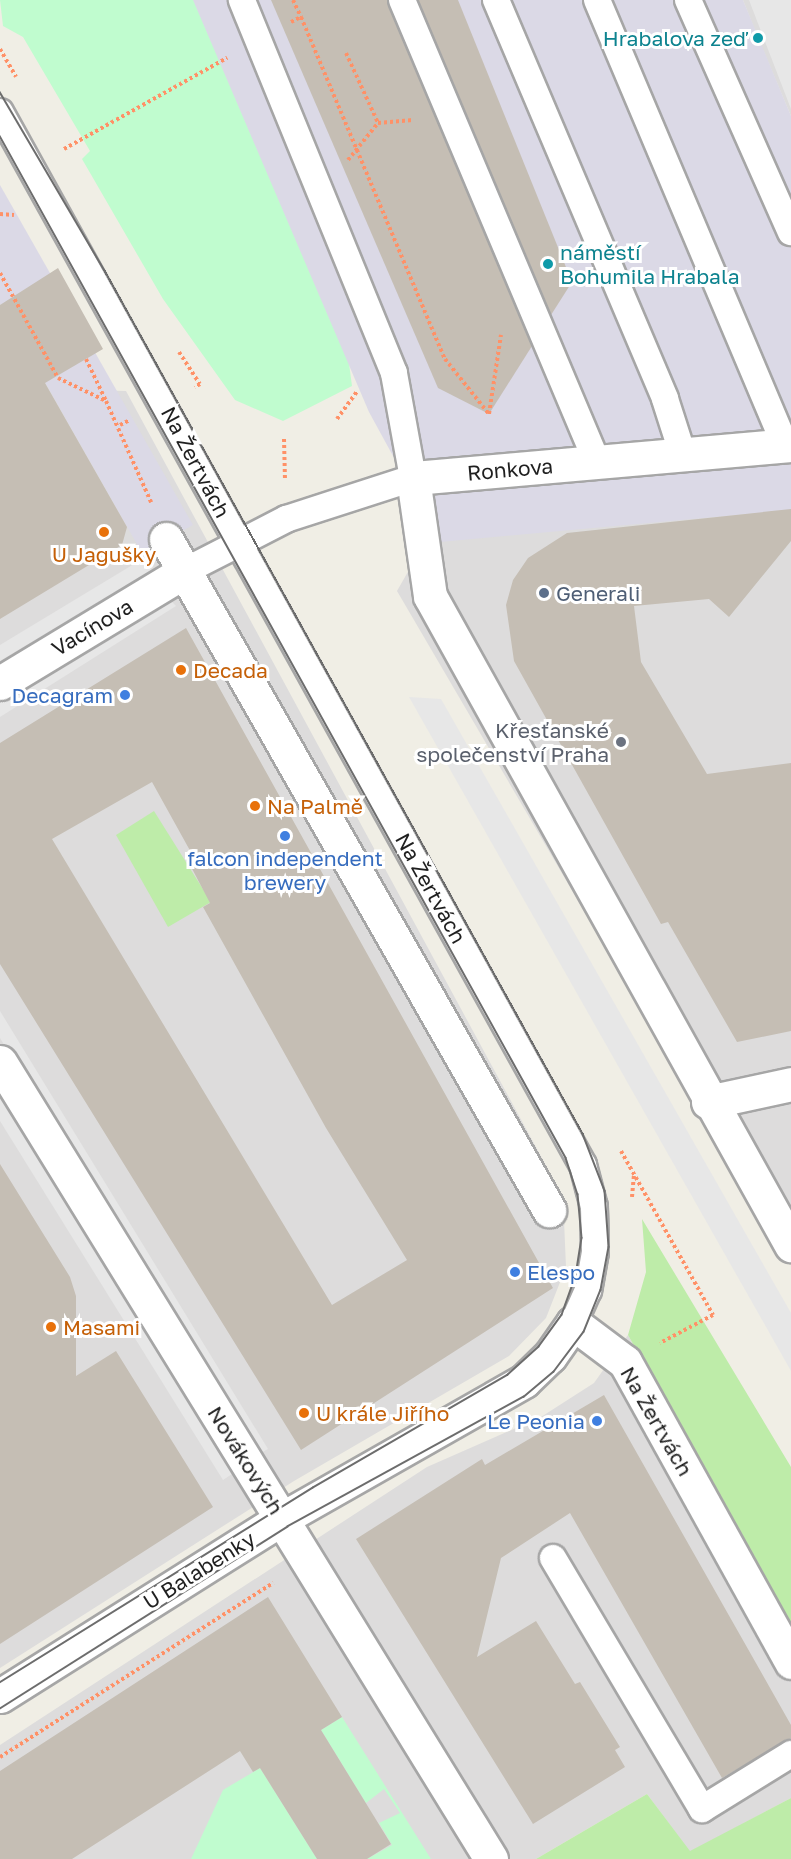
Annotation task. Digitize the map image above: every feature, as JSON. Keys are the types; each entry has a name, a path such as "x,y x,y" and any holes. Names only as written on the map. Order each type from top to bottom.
{"street":[{"name":"Ronkova","path":"413,478 788,445"},
{"path":"413,478 430,596 708,1102 791,1245"},
{"path":"166,539 549,1210"},
{"name":"Vacínova","path":"0,683 185,571"},
{"name":"Novákových","path":"0,1062 491,1859"},
{"path":"708,1102 791,1084"},
{"name":"U Balabenky","path":"0,1696 283,1518 524,1381 550,1356 573,1323"},
{"name":"Na Žertvách","path":"573,1323 625,1362 791,1662"}],"lane":[{"path":"242,0 318,177 394,373 413,478"},
{"path":"402,0 597,462"},
{"path":"496,0 665,399 683,455"},
{"path":"597,0 788,445"},
{"path":"688,0 791,232"},
{"name":"Na Žertvách","path":"0,112 583,1165 594,1207 595,1252 588,1290 573,1323"},
{"name":"Ronkova","path":"185,571 239,540 286,519 413,478"},
{"path":"553,1558 702,1809 791,1754"}],"path":[{"path":"293,0 445,359 489,414 501,330"},
{"path":"60,152 301,17"},
{"path":"318,177 342,167 378,123 345,53"},
{"path":"414,120 419,131"},
{"path":"0,273 58,378 106,401"},
{"path":"86,359 166,539"},
{"path":"632,1205 634,1174"},
{"path":"0,1757 273,1583"}],"shaded area":[{"name":"náměstí Bohumila Hrabala","path":"193,0 743,0 791,116 791,510 440,542 369,412"},
{"path":"743,0 791,0 791,116 758,38"},
{"path":"749,0 791,0 791,109"},
{"path":"0,185 193,525 142,553 0,303"},
{"path":"0,258 89,390 126,391 563,1197 566,1267 546,1318 509,1356 294,1481 0,1668"},
{"path":"791,482 791,1265 397,591 445,507"},
{"path":"144,558 151,570 0,661 0,645"},
{"path":"168,598 176,606 0,717 0,699"},
{"path":"409,697 441,699 791,1313 791,1371"},
{"path":"0,1011 268,1449 255,1456 0,1038"},
{"path":"0,1085 238,1470 223,1480 0,1121"},
{"path":"628,1335 791,1625 791,1798 690,1852 647,1794 536,1859 0,1859 0,1745 427,1467 541,1417 594,1383"}],"green space":[{"path":"0,0 196,0 347,348 352,386 283,421 235,400 163,299 82,159 90,151 23,37 3,26"},
{"path":"154,811 211,902 168,927 116,835"},
{"path":"642,1219 791,1467 791,1625 628,1335 646,1272"},
{"path":"342,1717 431,1859 367,1859 392,1845 379,1823 400,1813 384,1789 366,1803 321,1730"},
{"path":"260,1768 317,1859 191,1859 223,1790"},
{"path":"647,1794 690,1851 791,1798 791,1859 536,1859"}],"building":[{"path":"271,0 387,0 532,346 489,414 438,388"},
{"path":"418,0 458,0 572,282 551,315"},
{"path":"58,268 103,349 45,383 127,527 122,545 0,619 0,305"},
{"path":"791,509 791,541 729,617 709,599 634,606 641,662 707,774 791,763 791,1031 737,1042 668,922 661,924 514,661 506,605 513,580 528,558 567,533"},
{"path":"186,628 553,1288 301,1450 0,964 0,743","holes":["152,782 193,856 187,859 210,903 203,907 326,1128 407,1260 332,1305 52,839"]},
{"path":"0,1164 70,1277 76,1296 76,1376 116,1351 213,1507 0,1644"},
{"path":"604,1395 791,1725 791,1738 722,1778 570,1513 501,1558 477,1657 536,1621 575,1684 580,1682 620,1747 615,1750 625,1767 533,1824 356,1539 482,1459 485,1465"},
{"path":"268,1597 342,1717 321,1730 391,1844 367,1859 317,1859 260,1768 253,1772 240,1751 72,1859 0,1859 0,1771"}],"tram line":[{"path":"0,92 104,269 583,1134 605,1191 609,1247 601,1290 584,1332 554,1372 524,1397 288,1527 0,1709"},
{"path":"0,136 566,1158 578,1194 582,1238 576,1276 562,1315 539,1347 508,1375 313,1488 0,1683"}],"place":[{"name":"Hrabalova zeď","path":"758,38"},
{"name":"náměstí Bohumila Hrabala","path":"548,264"},
{"name":"U Jagušky","path":"104,532"},
{"name":"Generali","path":"544,593"},
{"name":"Decada","path":"181,670"},
{"name":"Decagram","path":"125,695"},
{"name":"Křesťanské společenství Praha","path":"621,742"},
{"name":"Na Palmě","path":"255,806"},
{"name":"falcon independent brewery","path":"285,836"},
{"name":"Elespo","path":"515,1272"},
{"name":"Masami","path":"51,1327"},
{"name":"U krále Jiřího","path":"304,1413"},
{"name":"Le Peonia","path":"597,1421"}]}
